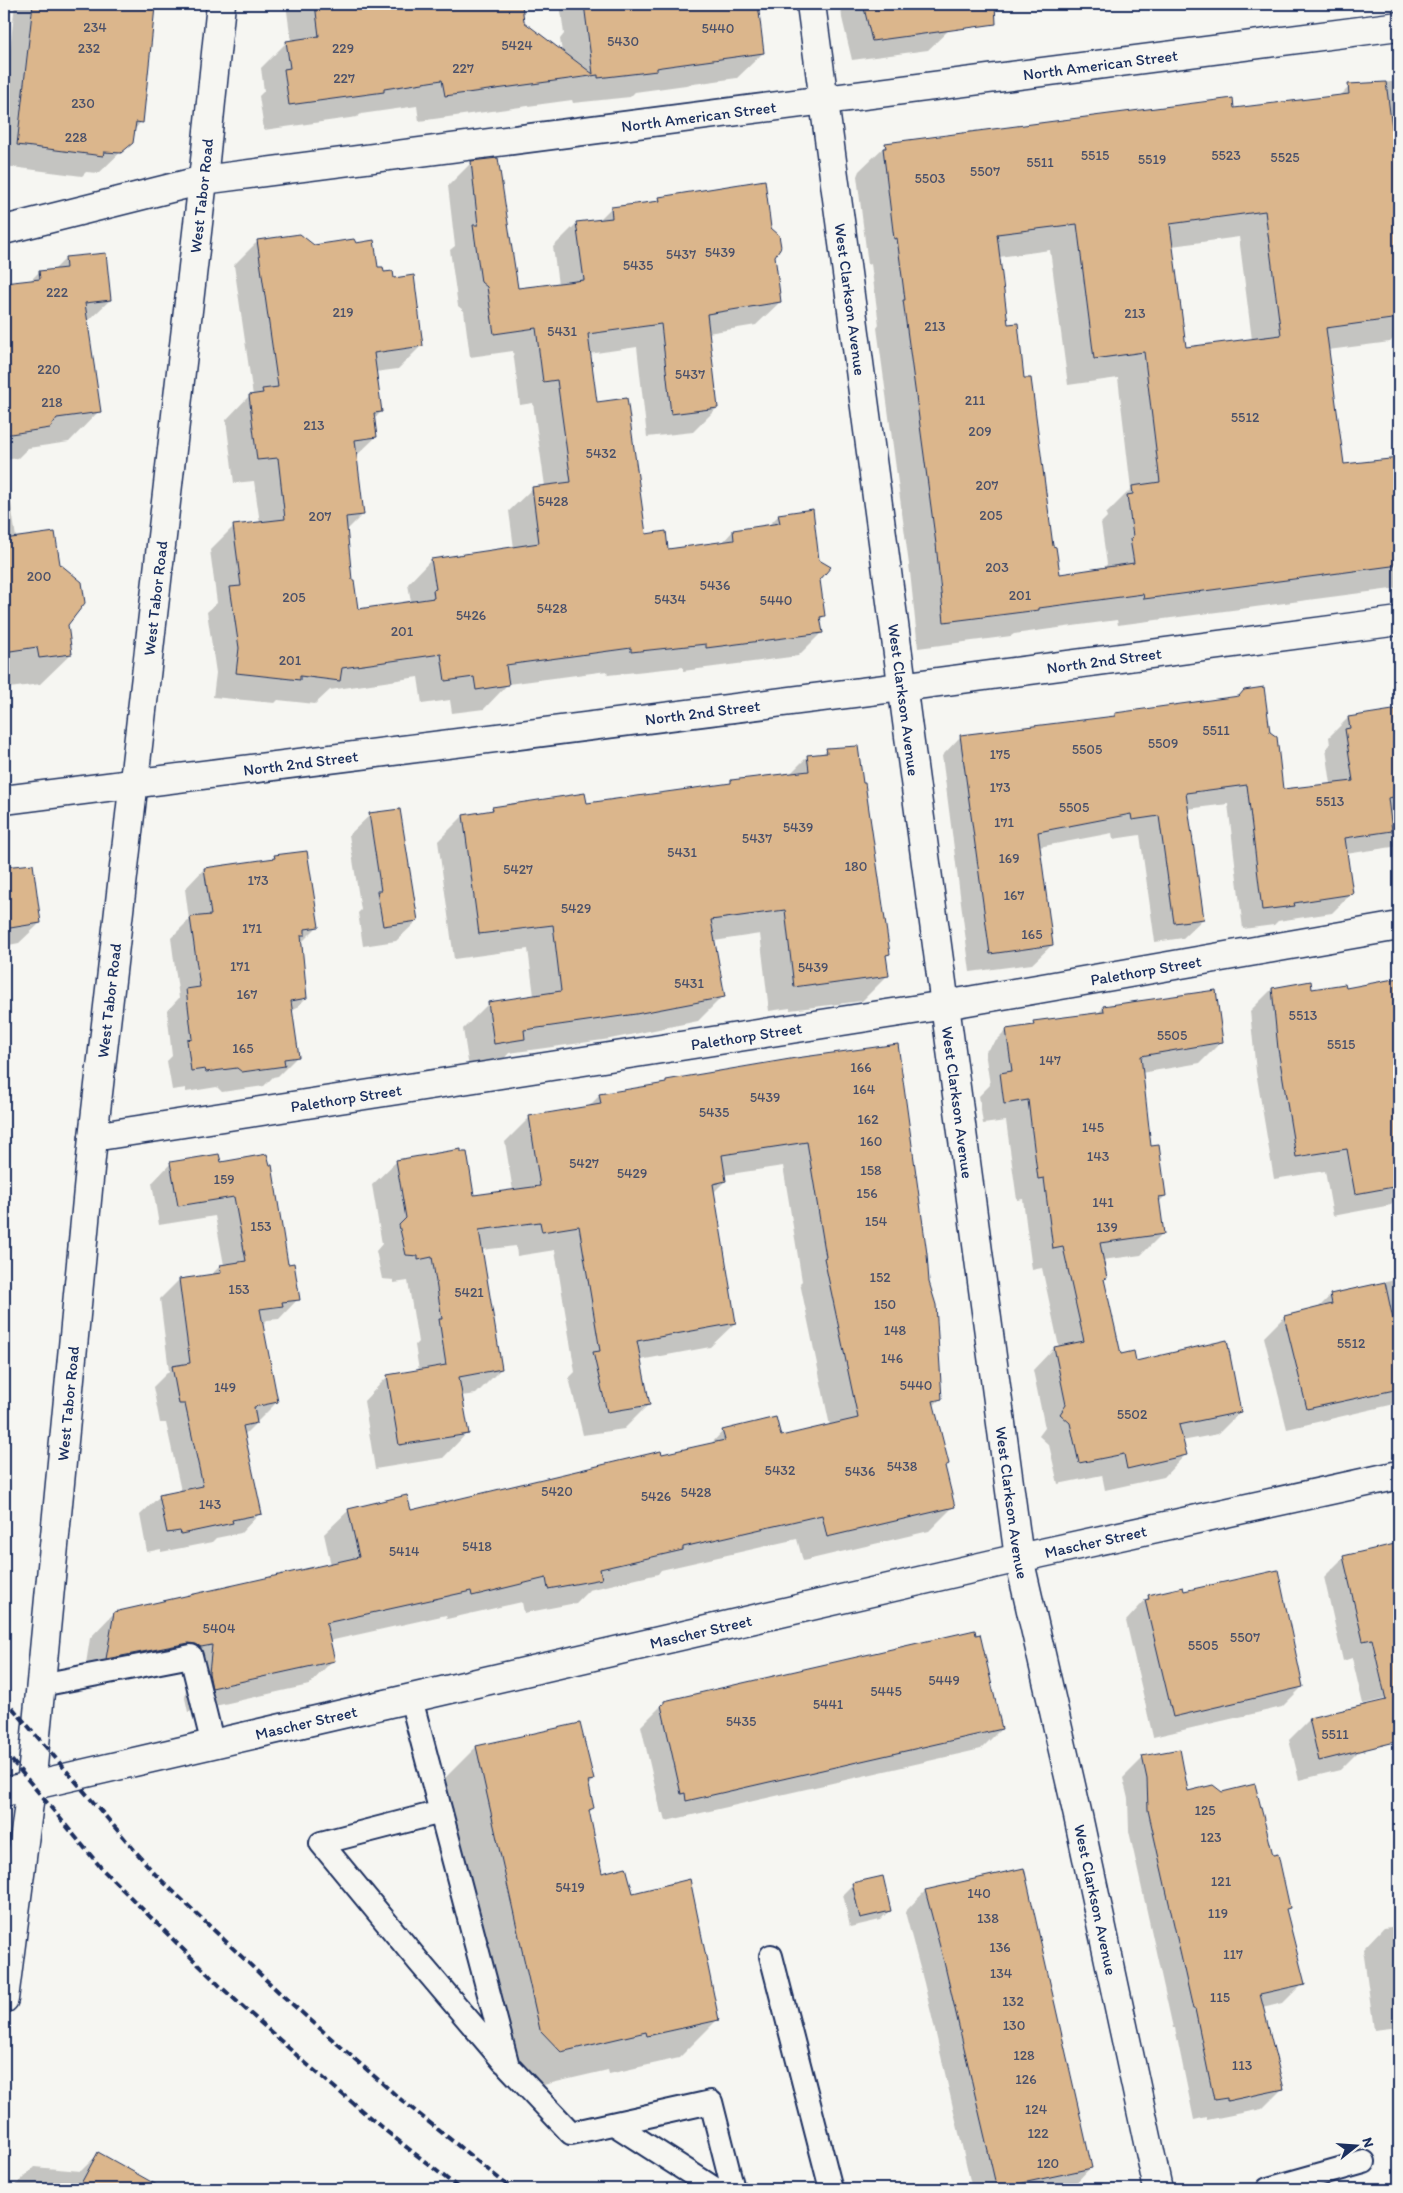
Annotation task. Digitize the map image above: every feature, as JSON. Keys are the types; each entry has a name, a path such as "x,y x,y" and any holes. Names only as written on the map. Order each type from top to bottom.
{"street":[{"name":"West Tabor Road","path":"4,1999 31,1787 93,1137 203,180 221,4"},
{"name":"West Clarkson Avenue","path":"811,4 1019,1558 1078,1816 1158,2189"},
{"name":"North American Street","path":"4,230 203,180 1399,26"},
{"name":"North 2nd Street","path":"4,800 901,687 1399,621"},
{"name":"Palethorp Street","path":"93,1137 945,1005 1399,926"},
{"name":"Mascher Street","path":"4,1792 1019,1558 1399,1475"}],"lane":[{"path":"41,1684 191,1656 213,1745"},
{"path":"410,1699 508,2066"},
{"path":"441,1812 321,1843 418,1962 508,2066 571,2133 711,2102 733,2189"},
{"path":"771,1956 831,2189"},
{"path":"614,2124 715,2189"},
{"path":"1268,2189 1364,2162"}],"building":[{"path":"33,4 124,4 155,7 143,123 136,122 133,143 121,153 104,152 103,156 17,145"},
{"path":"315,4 522,4 524,22 593,74 584,4 758,4 764,53 662,67 657,68 657,71 598,78 598,75 445,96 442,80 384,89 384,92 289,105 284,69 290,68 286,41 319,36"},
{"path":"863,4 995,4 996,24 872,41"},
{"path":"1386,82 1399,182 1399,318 1326,328 1344,464 1399,458 1399,565 1144,599 1143,594 944,622 936,544 903,300 905,300 897,238 894,239 883,148 886,148 885,143 1233,98 1234,108 1349,94 1348,84","holes":["1265,211 1281,335 1186,347 1170,224","1077,224 1094,359 1144,352 1160,482 1132,486 1133,494 1127,495 1133,536 1130,539 1134,563 1060,574 1056,547 1053,546 1031,378 1024,378 1018,323 1008,324 997,234"]},
{"path":"498,158 518,288 584,280 576,222 612,218 611,207 660,201 659,197 765,180 771,228 779,235 781,247 775,256 781,302 707,314 718,408 671,414 661,324 588,334 597,402 627,398 646,534 666,531 668,549 734,540 733,530 780,523 778,514 813,509 819,560 831,567 820,580 825,616 820,617 823,633 706,648 706,644 631,652 631,648 506,665 509,685 476,690 474,677 445,681 441,654 342,668 340,681 300,676 300,680 236,673 239,648 230,587 241,586 233,525 285,519 278,458 257,460 249,395 263,393 262,389 278,387 257,240 300,234 314,245 354,239 356,243 374,240 378,267 383,267 384,272 393,271 394,278 414,275 423,346 374,353 382,412 374,413 377,437 355,440 364,515 346,517 352,580 354,580 358,609 434,598 433,590 436,589 431,559 539,543 532,487 571,482 557,380 543,382 536,328 494,334 487,287 481,282 473,225 478,225 471,161"},
{"path":"106,253 111,300 85,303 101,412 57,418 50,428 4,435 4,283 40,279 39,271 66,268 65,257"},
{"path":"55,532 60,564 82,582 85,603 68,625 72,654 39,658 37,647 4,652 4,539"},
{"path":"1264,687 1270,732 1277,737 1283,789 1353,781 1345,729 1350,728 1348,717 1399,709 1399,796 1388,798 1392,831 1345,838 1353,894 1294,903 1295,906 1262,910 1247,785 1186,793 1204,919 1174,923 1159,816 1132,820 1131,814 1038,832 1053,945 990,954 960,735 1115,716 1115,713 1239,696 1244,690"},
{"path":"858,746 890,954 886,955 889,976 794,987 785,910 711,920 725,997 636,1014 524,1030 525,1039 494,1044 488,1002 561,991 553,925 479,934 463,815 493,810 492,807 585,793 587,803 731,783 731,780 809,771 807,755 827,753 826,748"},
{"path":"400,809 418,921 383,926 377,891 381,891 369,813"},
{"path":"307,851 319,927 305,929 305,935 301,935 307,998 291,1001 299,1057 284,1059 285,1066 242,1072 237,1068 206,1072 205,1069 191,1071 187,1040 192,1039 186,989 200,987 190,917 211,915 204,868 275,858 274,855"},
{"path":"33,864 41,923 4,929 4,867"},
{"path":"1399,978 1399,1186 1355,1194 1347,1149 1296,1157 1278,1049 1272,988 1311,981 1312,989 1345,984 1346,988"},
{"path":"1216,990 1223,1042 1141,1056 1151,1146 1159,1145 1166,1196 1159,1197 1164,1234 1100,1243 1107,1278 1104,1279 1121,1354 1134,1351 1136,1361 1227,1340 1241,1412 1179,1425 1187,1455 1127,1469 1124,1454 1079,1463 1070,1423 1060,1414 1066,1405 1054,1347 1084,1341 1063,1247 1053,1249 1044,1178 1038,1179 1028,1100 1004,1104 1000,1073 1012,1071 1006,1029 1034,1025 1033,1021 1104,1012 1103,1006"},
{"path":"898,1044 927,1254 929,1282 936,1305 942,1399 933,1401 949,1464 945,1466 955,1507 827,1537 822,1515 683,1547 683,1550 600,1569 602,1579 548,1589 546,1578 472,1596 471,1591 326,1623 335,1661 212,1688 209,1673 212,1645 201,1647 189,1643 106,1659 114,1612 359,1557 348,1509 407,1495 411,1510 661,1451 662,1454 725,1440 722,1430 776,1417 781,1436 858,1418 824,1258 826,1257 807,1142 722,1155 726,1181 713,1184 736,1323 637,1341 650,1405 607,1412 593,1352 600,1351 579,1226 542,1232 540,1222 479,1230 502,1369 459,1377 469,1434 399,1445 387,1375 446,1365 439,1319 442,1319 432,1257 418,1260 418,1256 406,1255 399,1225 406,1218 396,1160 461,1149 461,1152 467,1152 474,1195 540,1186 529,1116 601,1104 599,1094 666,1083 666,1080 796,1058"},
{"path":"219,1154 221,1162 267,1154 270,1165 272,1165 288,1264 294,1263 300,1300 282,1302 283,1306 260,1309 278,1402 254,1407 257,1423 243,1426 262,1514 232,1520 233,1523 181,1534 180,1531 167,1533 159,1495 203,1486 185,1404 179,1404 172,1366 190,1363 179,1279 221,1273 220,1265 246,1261 234,1197 178,1206 170,1162"},
{"path":"1385,1282 1393,1319 1399,1317 1399,1389 1307,1409 1284,1316 1332,1304 1330,1294"},
{"path":"1399,1543 1399,1741 1319,1761 1309,1718 1386,1700 1372,1639 1363,1641 1343,1556"},
{"path":"1278,1570 1303,1687 1173,1717 1145,1600 1149,1599 1148,1595 1183,1587 1184,1591"},
{"path":"975,1630 976,1635 980,1634 1002,1729 686,1801 685,1793 681,1794 661,1705 664,1704 664,1701"},
{"path":"580,1723 594,1780 588,1781 594,1808 589,1810 602,1873 626,1867 633,1893 690,1879 719,2020 647,2036 646,2032 561,2052 540,2030 476,1746"},
{"path":"1180,1749 1188,1791 1213,1785 1222,1792 1255,1784 1273,1855 1278,1854 1290,1908 1286,1909 1305,1984 1260,1994 1284,2089 1227,2101 1227,2098 1214,2100 1195,2009 1193,2009 1148,1810 1147,1779 1142,1756"},
{"path":"1024,1868 1092,2168 1004,2187 1003,2184 996,2185 944,1962 925,1890"},
{"path":"883,1876 891,1911 860,1918 852,1883"},
{"path":"98,2152 164,2189 78,2189"}],"railway":[{"path":"4,1698 155,1874 283,1996 399,2098 512,2189"},
{"path":"4,1751 103,1870 221,1987 302,2060 386,2131 460,2189"}]}
